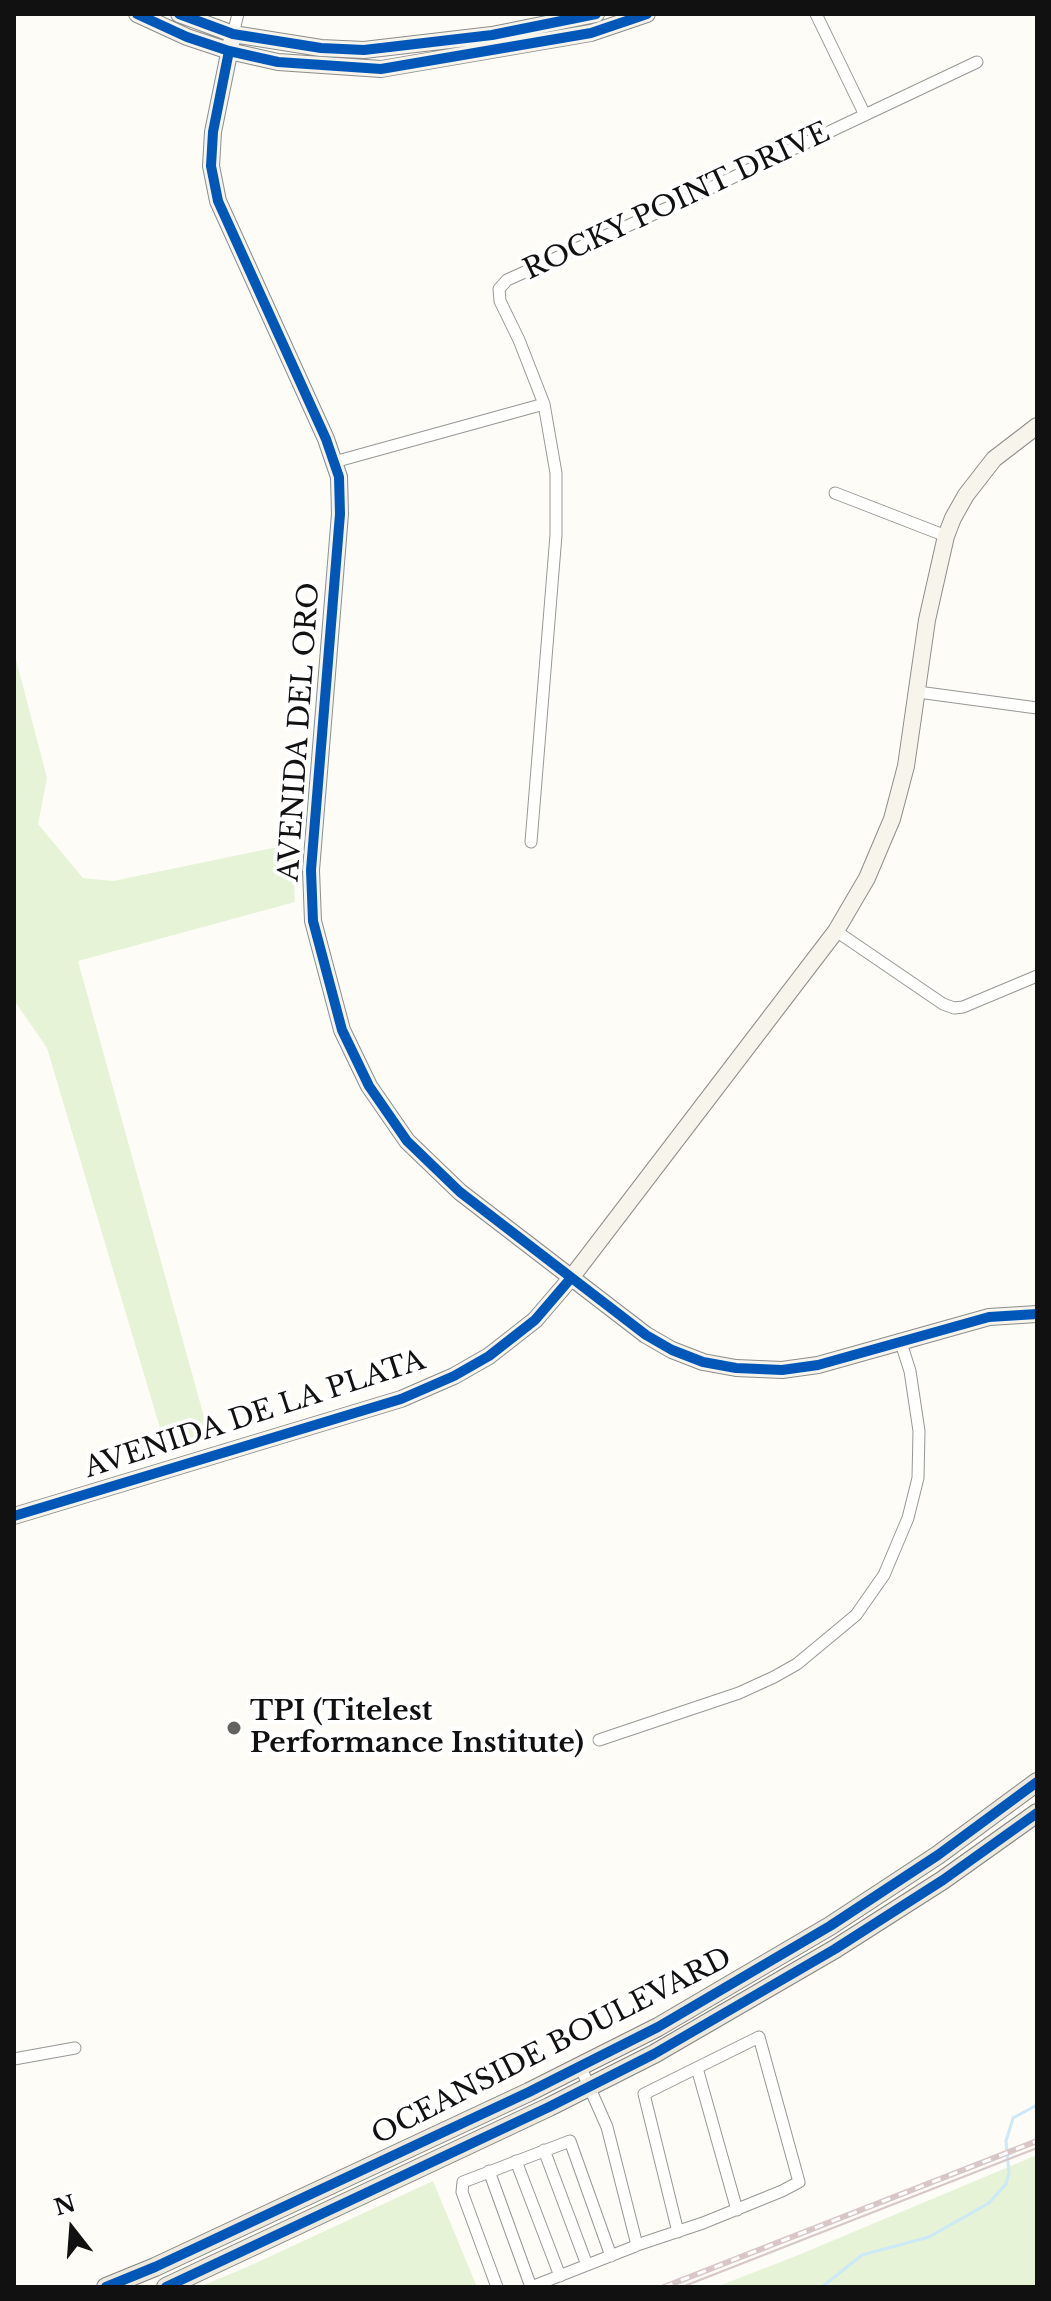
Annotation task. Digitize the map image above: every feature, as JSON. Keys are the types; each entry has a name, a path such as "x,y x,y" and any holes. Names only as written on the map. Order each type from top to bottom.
{"main road":[{"name":"OCEANSIDE BOULEVARD","path":"106,2287 367,2169 658,2027 830,1926 938,1855 1037,1782"},
{"name":"OCEANSIDE BOULEVARD","path":"166,2287 654,2054 835,1949 955,1872 1037,1813"}],"street":[{"path":"137,14 187,37 229,51 304,65 381,69 591,33 647,14"},
{"path":"179,14 233,34 321,48 377,49 492,35 596,14"},
{"path":"233,34 238,14"},
{"path":"816,14 865,115"},
{"name":"AVENIDA DEL ORO","path":"233,34 213,132 211,166 218,201 315,414 339,477 340,514 311,870 313,921 342,1030 369,1086 407,1141 460,1192 646,1335 672,1350 703,1362 736,1368 782,1370 818,1365 989,1317 1037,1314"},
{"name":"ROCKY POINT DRIVE","path":"531,842 556,535 556,473 544,404 500,301 499,289 507,280 977,62"},
{"path":"334,462 544,404"},
{"name":"AVENIDA DE LA PLATA","path":"14,1516 401,1399 489,1356 535,1320 571,1278 836,931 867,878 892,819 906,766 927,620 946,536 966,495 994,459 1037,426"},
{"path":"835,493 946,536"},
{"path":"918,692 1037,708"},
{"path":"836,931 938,1001 954,1008 1037,976"},
{"path":"599,1740 739,1693 774,1677 797,1664 856,1615 884,1575 908,1518 918,1478 919,1431 910,1371 901,1343"},
{"path":"489,2171 531,2287 737,2210 799,2182 759,2037 644,2094 678,2232"},
{"path":"14,2059 75,2048"},
{"path":"580,2066 607,2127 637,2245"},
{"path":"697,2068 737,2210"},
{"path":"497,2287 461,2185 468,2178 570,2141 611,2256"},
{"path":"544,2150 587,2265"},
{"path":"516,2161 560,2276"}],"green space":[{"path":"14,652 47,778 38,824 83,878 113,881 292,844 295,902 78,961 209,1435 168,1455 47,1048 14,1000"},
{"path":"1037,2155 1037,2287 716,2287 796,2256"},
{"path":"433,2181 477,2287 199,2287 247,2267"}],"waterway":[{"path":"822,2287 862,2255 929,2237 989,2203 1006,2184 1009,2173 1006,2141 1013,2118 1037,2105"}],"tram line":[{"path":"682,2287 1037,2148"}],"railway":[{"path":"664,2287 1037,2141"}],"cycle path":[{"path":"137,14 187,37 229,51 278,62 381,69 591,33 647,14"},
{"path":"179,14 233,34 321,48 364,50 492,35 596,14"},
{"path":"229,51 213,132 211,166 218,201 326,439 339,477 340,514 311,870 313,921 342,1030 369,1086 407,1141 460,1192 646,1335 672,1350 703,1362 736,1368 782,1370 818,1365 989,1317 1037,1314"},
{"path":"14,1516 401,1399 454,1376 489,1356 535,1320 571,1278"},
{"path":"106,2287 529,2092 658,2027 830,1926 938,1855 1037,1782"},
{"path":"166,2287 549,2107 654,2054 835,1949 943,1880 1037,1813"}],"place":[{"name":"TPI (Titelest Performance Institute)","path":"234,1728"}]}
